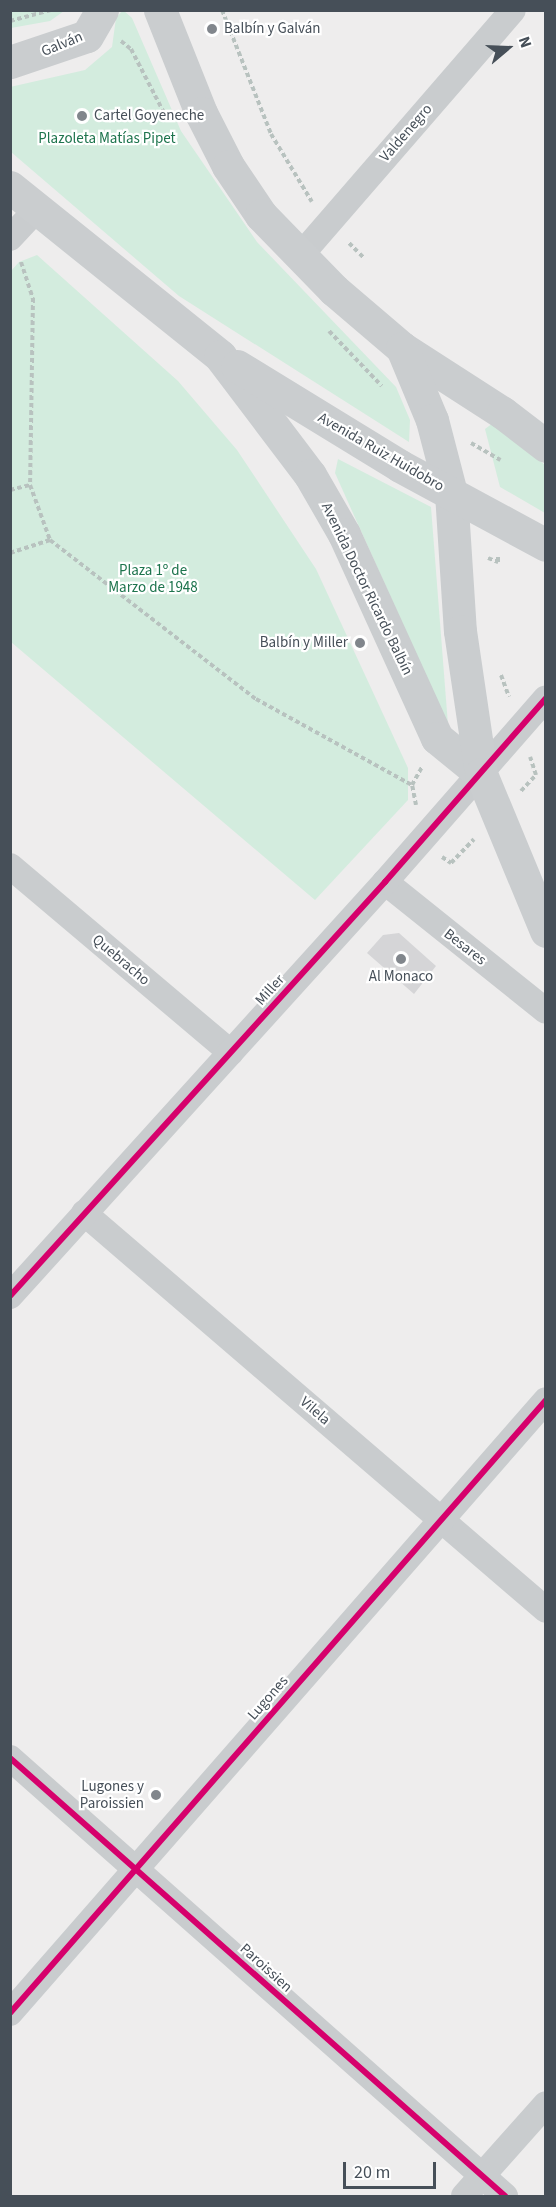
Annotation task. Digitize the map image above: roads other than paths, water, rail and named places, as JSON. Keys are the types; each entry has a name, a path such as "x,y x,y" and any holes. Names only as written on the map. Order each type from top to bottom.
{"main road":[{"name":"Galván","path":"10,62 87,36 102,10"},
{"path":"160,10 201,113 228,166 261,215 300,256 402,348 503,413 546,446"},
{"name":"Avenida Doctor Ricardo Balbín","path":"10,187 220,356 310,475 339,524 437,738 481,774"},
{"name":"Avenida Doctor Ricardo Balbín","path":"402,348 432,420 452,493 460,632 481,774 546,931"},
{"name":"Avenida Ruiz Huidobro","path":"220,356 452,493 546,545"}],"street":[{"name":"Valdenegro","path":"300,256 513,10"},
{"path":"13,247 37,209"},
{"name":"Miller","path":"10,1296 386,882 546,698"},
{"name":"Quebracho","path":"10,866 231,1053"},
{"name":"Besares","path":"386,882 546,1011"},
{"name":"Vilela","path":"84,1213 546,1610"},
{"name":"Lugones","path":"10,2013 546,1400"},
{"name":"Paroissien","path":"10,1758 505,2196"},
{"path":"464,2196 546,2104"}],"place":[{"name":"Balbín y Galván","path":"212,29"},
{"name":"Cartel Goyeneche","path":"82,116"},
{"name":"Balbín y Miller","path":"360,643"},
{"name":"Al Monaco","path":"401,959"},
{"name":"Lugones y Paroissien","path":"156,1795"}],"park label":[{"name":"Plazoleta Matías Pipet","path":"107,139"},
{"name":"Plaza 1º de Marzo de 1948","path":"153,578"}]}
